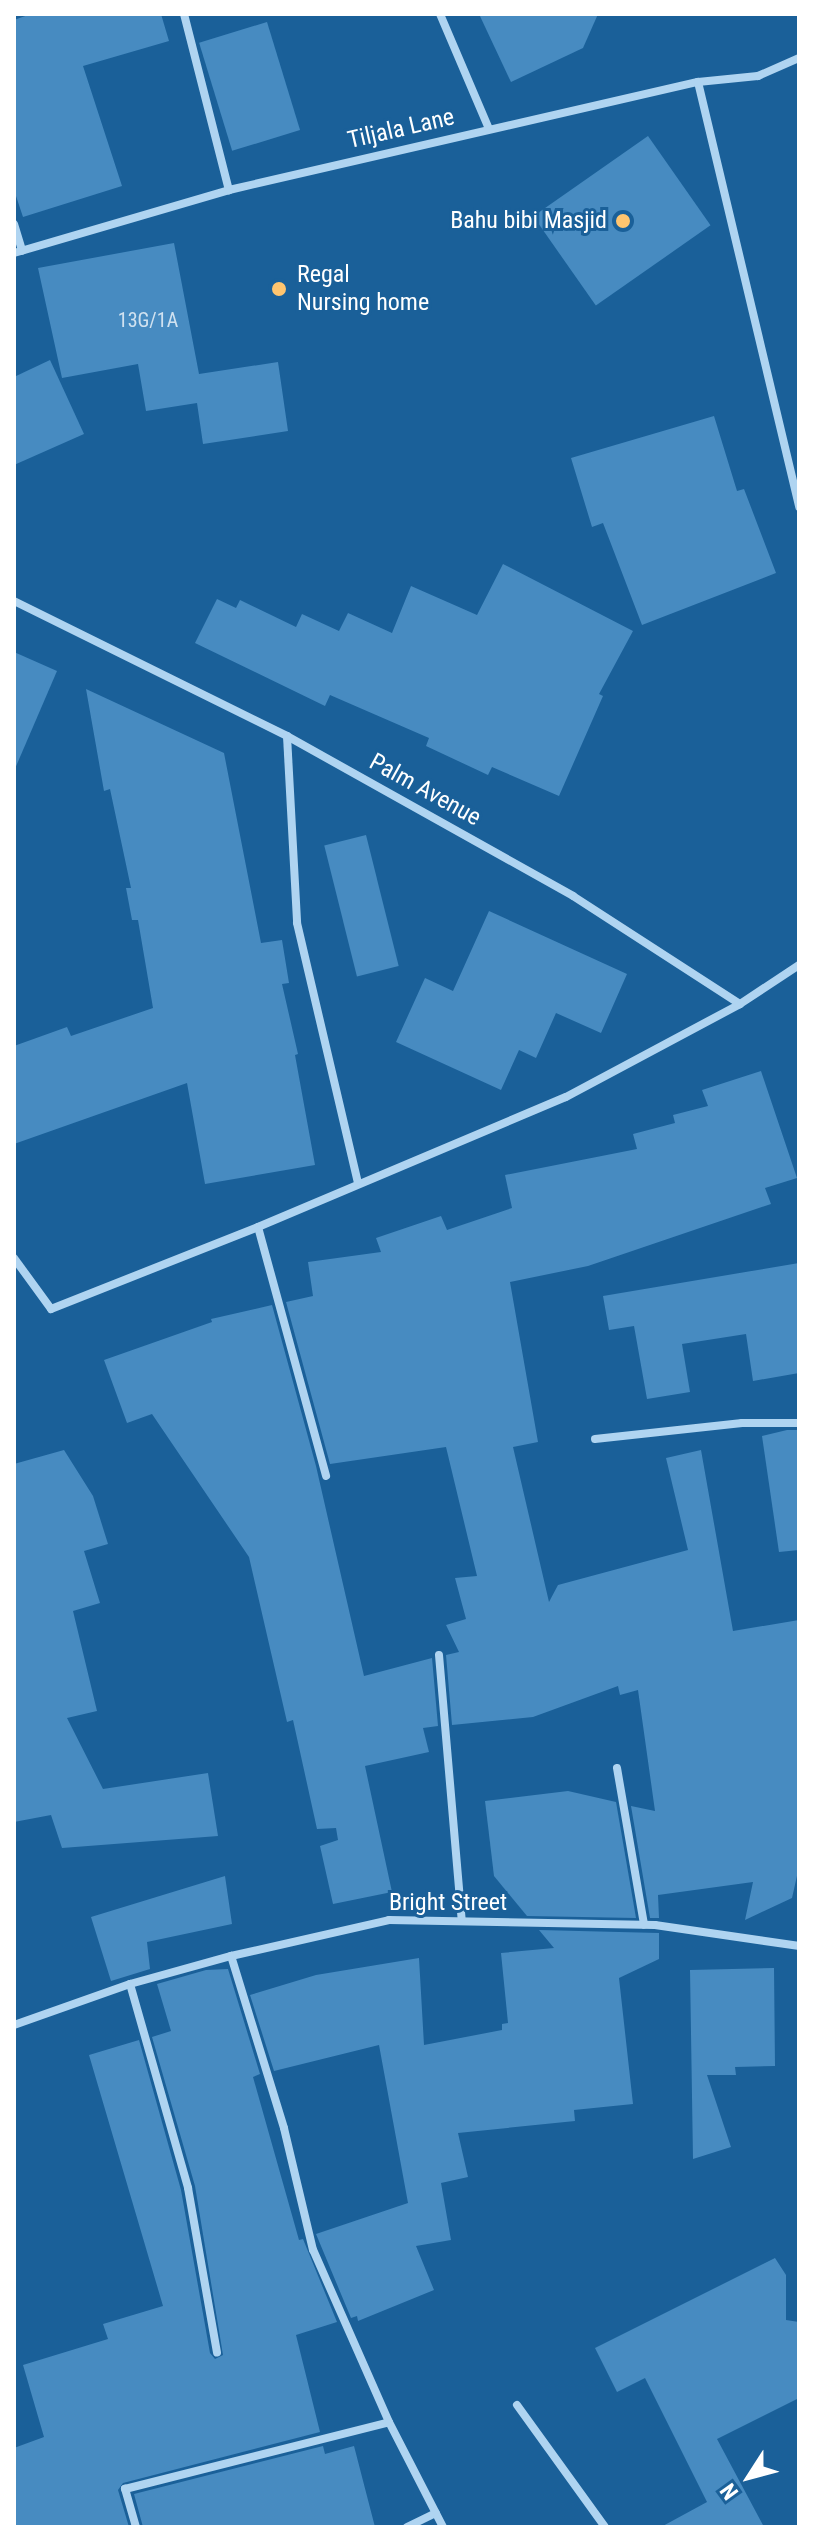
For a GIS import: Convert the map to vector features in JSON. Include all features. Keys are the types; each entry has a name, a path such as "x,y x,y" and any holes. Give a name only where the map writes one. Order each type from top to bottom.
{"street":[{"path":"184,14 229,190"},
{"path":"440,14 489,129"},
{"name":"Tiljala Lane","path":"18,252 229,190 698,82 758,76 799,58"},
{"path":"698,82 799,507"},
{"path":"14,224 18,252"},
{"name":"Palm Avenue","path":"14,601 287,736 573,896 740,1004"},
{"path":"287,736 297,923 358,1184"},
{"path":"14,1258 51,1309 258,1227 566,1097 740,1004 799,965"},
{"path":"258,1227 326,1476"},
{"path":"595,1439 742,1423 799,1423"},
{"path":"439,1655 462,1921"},
{"path":"617,1768 644,1925"},
{"name":"Bright Street","path":"14,2025 130,1984 231,1956 389,1920 644,1925 799,1946"},
{"path":"231,1956 284,2128 313,2250 389,2422 443,2527"},
{"path":"130,1984 188,2188 217,2352"},
{"path":"517,2405 605,2527"},
{"path":"136,2527 125,2489 389,2422"},
{"path":"407,2527 436,2513"}],"building":[{"path":"31,14 161,14 169,41 83,66 122,186 23,217 14,190 14,20"},
{"path":"479,14 598,14 583,48 511,82"},
{"path":"267,22 300,130 232,151 199,43"},
{"name":"Bahu bibi Masjid","path":"648,136 711,225 596,306 533,216"},
{"path":"174,243 199,374 278,362 288,431 203,444 197,403 146,411 138,364 62,378 38,268"},
{"path":"50,360 84,434 14,465 14,377"},
{"path":"714,416 737,491 744,489 776,573 642,625 603,523 592,527 571,458"},
{"path":"503,564 633,631 599,694 603,696 559,796 492,767 488,775 426,746 429,738 330,695 325,706 195,643 217,599 236,608 240,600 296,627 302,614 339,631 348,613 392,633 411,586 477,615"},
{"path":"14,652 57,671 14,771"},
{"path":"86,689 224,753 261,943 282,940 289,983 282,984 298,1054 295,1055 315,1165 205,1184 187,1083 14,1144 14,1046 67,1027 71,1036 153,1008 138,920 132,920 126,888 131,888 110,789 104,791"},
{"path":"366,835 399,966 357,976 324,845"},
{"path":"489,911 627,974 601,1033 556,1013 536,1058 519,1050 501,1090 396,1042 425,978 453,991"},
{"path":"761,1071 797,1178 765,1188 771,1204 588,1266 510,1282 538,1442 513,1447 549,1602 558,1585 688,1550 666,1458 701,1450 733,1631 799,1620 799,1867 792,1898 745,1920 753,1882 658,1895 659,1918 650,1918 631,1806 655,1811 638,1690 620,1695 618,1686 533,1717 452,1725 446,1655 459,1652 446,1625 466,1619 455,1578 477,1576 446,1447 330,1464 286,1302 313,1296 308,1262 381,1252 376,1238 441,1216 447,1230 512,1208 505,1175 637,1149 633,1134 675,1123 673,1115 708,1106 702,1090"},
{"path":"799,1263 799,1373 753,1381 746,1334 682,1344 690,1392 647,1399 634,1326 609,1330 603,1296"},
{"path":"272,1305 316,1466 364,1676 432,1658 438,1726 423,1728 429,1752 365,1766 392,1892 333,1904 320,1846 338,1840 336,1828 317,1829 293,1720 287,1722 249,1557 152,1414 127,1423 104,1360 212,1322 211,1319"},
{"path":"799,1430 799,1550 779,1552 762,1436"},
{"path":"64,1450 93,1496 108,1544 84,1551 100,1603 73,1611 97,1711 67,1718 103,1789 208,1773 218,1836 62,1848 51,1815 14,1822 14,1464"},
{"path":"568,1791 616,1802 636,1918 527,1916 494,1876 485,1801"},
{"path":"225,1876 232,1924 147,1942 150,1969 111,1981 91,1917"},
{"path":"539,1930 659,1933 659,1959 619,1978 633,2104 574,2110 575,2121 458,2133 468,2177 441,2183 451,2240 416,2246 434,2290 358,2321 357,2316 351,2318 316,2234 408,2203 379,2045 274,2071 250,1995 316,1975 419,1958 424,2045 502,2030 502,2024 508,2023 501,1953 554,1948"},
{"path":"774,1968 775,2066 735,2067 736,2075 707,2075 731,2147 693,2159 690,1970"},
{"path":"228,1969 260,2074 253,2077 299,2240 303,2239 337,2322 296,2335 320,2432 123,2483 118,2490 129,2527 14,2527 14,2448 44,2437 23,2365 108,2339 103,2324 163,2306 89,2055 139,2040 181,2190 210,2353 215,2359 223,2355 195,2186 152,2037 171,2031 157,1984 206,1970"},
{"path":"775,2258 786,2275 786,2320 799,2322 799,2398 717,2439 764,2527 661,2527 707,2502 645,2378 617,2392 595,2348"},
{"path":"323,2446 325,2454 354,2446 375,2527 143,2527 134,2494"}],"place":[{"name":"Bahu bibi Masjid","path":"623,221"},
{"name":"Regal Nursing home","path":"279,289"}]}
